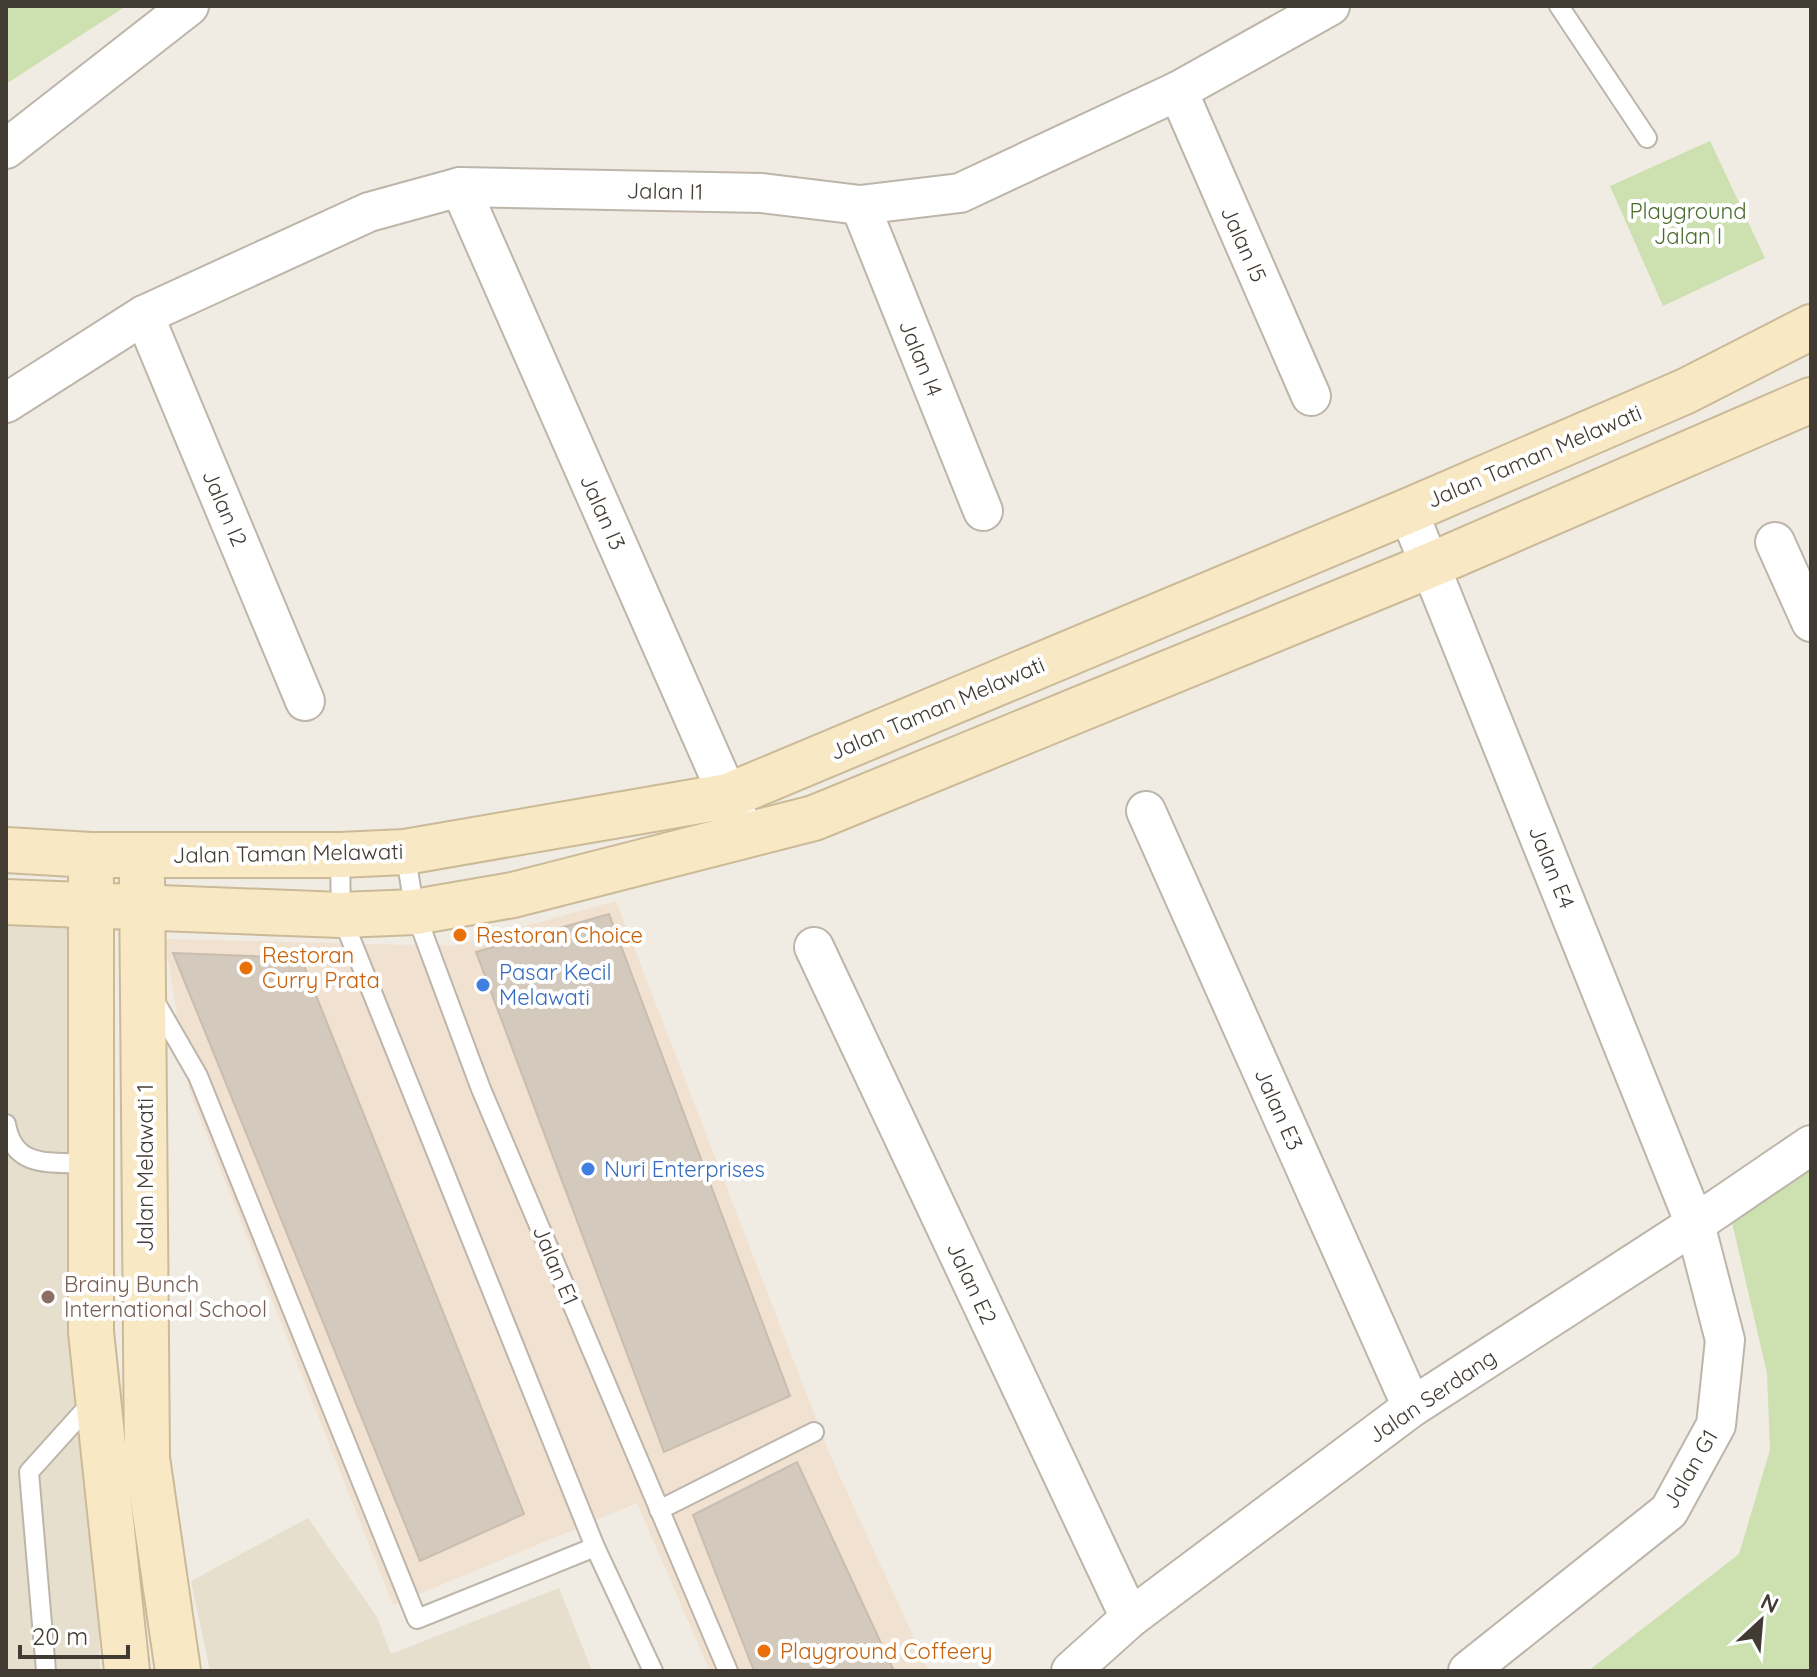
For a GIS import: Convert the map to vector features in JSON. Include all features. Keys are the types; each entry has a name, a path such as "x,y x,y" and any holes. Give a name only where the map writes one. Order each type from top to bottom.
{"main road":[{"name":"Jalan Taman Melawati","path":"6,850 91,855 405,852 728,796 1686,391 1811,327"},
{"path":"6,902 341,915 415,912 513,895 746,837 814,818 1431,565 1811,400"},
{"path":"91,855 91,1332 127,1671"},
{"name":"Jalan Melawati 1","path":"142,855 147,1458 178,1671"}],"street":[{"path":"6,149 189,6"},
{"name":"Jalan I1","path":"6,403 144,315 369,212 460,187 762,193 860,205 960,193 1178,91 1330,6"},
{"name":"Jalan I5","path":"1178,91 1311,396"},
{"name":"Jalan I3","path":"460,187 746,837"},
{"name":"Jalan I4","path":"860,205 983,511"},
{"name":"Jalan I2","path":"144,315 305,701"},
{"name":"Jalan E4","path":"1408,511 1695,1224"},
{"path":"1775,542 1811,622"},
{"name":"Jalan E3","path":"1146,811 1412,1407"},
{"name":"Jalan E2","path":"814,947 1130,1618"},
{"name":"Jalan Serdang","path":"1071,1671 1130,1618 1412,1407 1811,1145"},
{"name":"Jalan G1","path":"1468,1671 1669,1511 1716,1425 1725,1340 1695,1224"}],"lane":[{"path":"1559,6 1647,138"},
{"name":"Jalan E1","path":"405,852 415,912 481,1089 728,1671"},
{"path":"340,855 341,915 595,1547 653,1671"},
{"path":"143,982 198,1076 417,1619 595,1547"},
{"path":"6,1124 11,1147 27,1159 91,1164"},
{"path":"46,1671 29,1472 98,1396"},
{"path":"659,1510 814,1432"}],"shaded area":[{"path":"616,901 830,1455 929,1671 710,1671 637,1503 393,1605 189,1090 165,939 453,946"},
{"name":"Brainy Bunch International School","path":"6,922 79,924 100,1671 6,1671"},
{"path":"308,1518 377,1617 391,1654 559,1588 592,1671 210,1671 191,1581"}],"green space":[{"path":"6,6 126,6 6,84"},
{"name":"Playground Jalan I","path":"1710,141 1765,258 1663,306 1610,186"},
{"path":"1811,1154 1811,1671 1588,1671 1739,1554 1770,1450 1767,1373 1730,1214"}],"building":[{"path":"609,914 790,1396 664,1452 476,952"},
{"path":"173,953 301,958 524,1514 420,1561"},
{"path":"797,1462 894,1671 754,1671 693,1515"}],"place":[{"name":"Restoran Choice","path":"460,935"},
{"name":"Restoran Curry Prata","path":"246,968"},
{"name":"Pasar Kecil Melawati","path":"483,985"},
{"name":"Nuri Enterprises","path":"588,1169"},
{"name":"Brainy Bunch International School","path":"48,1297"},
{"name":"Playground Coffeery","path":"764,1651"}]}
